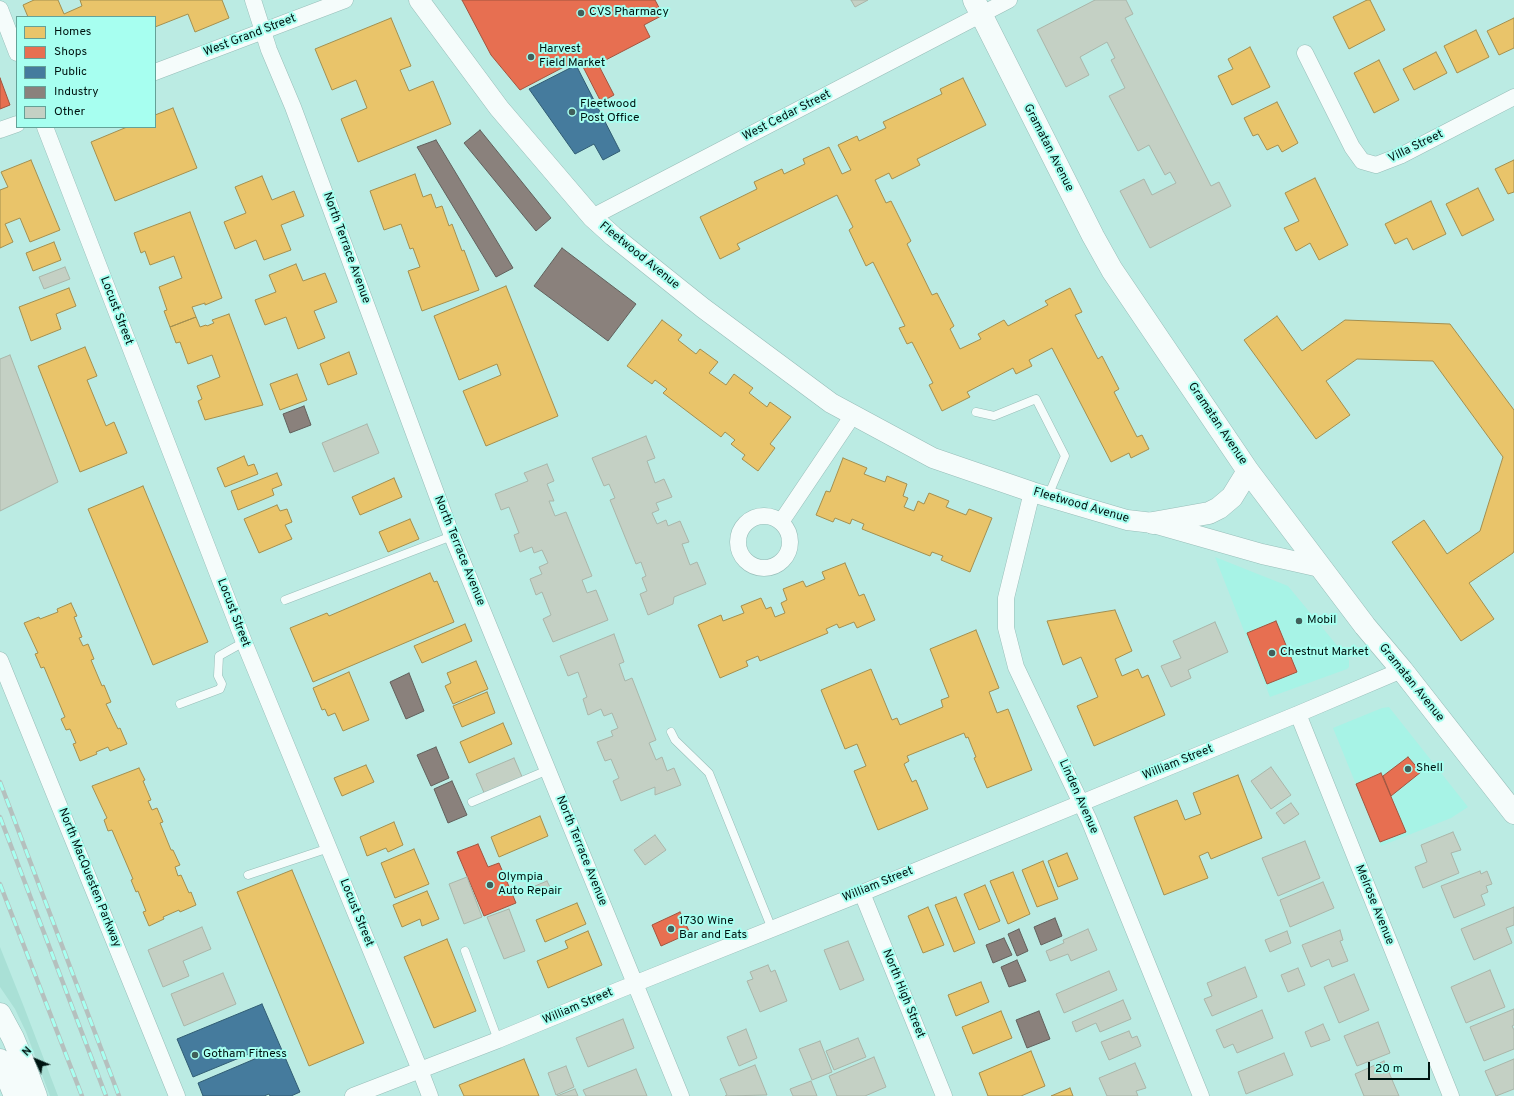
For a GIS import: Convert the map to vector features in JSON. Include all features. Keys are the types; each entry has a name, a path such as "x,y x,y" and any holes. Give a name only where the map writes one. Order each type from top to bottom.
{"main road":[{"name":"Gramatan Avenue","path":"978,7 1093,236 1112,270 1248,471 1365,626 1402,670 1514,813"},
{"path":"1153,523 1209,513 1219,508 1229,500 1248,471"},
{"path":"0,1014 13,1038 36,1096"},
{"path":"0,1060 15,1096"}],"street":[{"name":"North Terrace Avenue","path":"253,0 269,50 293,106 452,536 681,1096"},
{"name":"West Grand Street","path":"156,72 345,0"},
{"name":"Fleetwood Avenue","path":"419,0 499,108 592,217 613,236 704,308 831,403 933,458 1040,494 1127,520 1153,523 1262,554 1320,567"},
{"name":"West Cedar Street","path":"592,217 978,7 1009,0"},
{"path":"0,9 16,50"},
{"name":"Villa Street","path":"1305,53 1352,148 1362,161 1376,165 1402,155 1514,97"},
{"path":"0,130 16,124"},
{"name":"Locust Street","path":"45,128 244,642 330,848 430,1096"},
{"path":"781,522 852,415"},
{"name":"Linden Avenue","path":"1040,494 1006,598 1006,628 1016,667 1081,803 1201,1096"},
{"name":"North MacQuesten Parkway","path":"0,660 177,1096"},
{"name":"William Street","path":"353,1096 498,1040 862,893 1402,670"},
{"name":"Melrose Avenue","path":"1298,714 1451,1096"},
{"name":"North High Street","path":"862,893 944,1096"}],"lane":[{"path":"976,412 994,416 1036,399 1065,456 1040,494"},
{"path":"285,600 452,536"},
{"path":"180,704 220,689 222,684 218,676 219,656 244,642"},
{"path":"671,732 675,740 709,773 772,929"},
{"path":"472,802 548,770"},
{"path":"248,875 330,848"},
{"path":"465,951 498,1040"}],"shaded area":[{"path":"1215,557 1288,586 1349,660 1349,667 1270,697"},
{"path":"1389,707 1468,807 1451,818 1381,846 1333,728 1382,708"},
{"path":"0,947 58,1096 50,1096 26,1032 15,1009 0,987"}],"building: Homes":[{"path":"34,0 58,0 64,14 82,6 80,0 222,0 229,18 195,32 188,14 156,27 156,16 28,16 23,5"},
{"path":"1367,0 1370,0 1385,30 1349,49 1333,17"},
{"path":"391,18 411,66 400,70 409,91 433,81 451,124 358,162 341,119 367,108 356,80 332,90 315,49"},
{"path":"1514,18 1514,48 1499,55 1487,31"},
{"path":"1476,30 1489,57 1457,73 1444,46"},
{"path":"1250,47 1270,87 1232,105 1218,76 1233,69 1228,59"},
{"path":"1436,52 1447,73 1414,90 1403,69"},
{"path":"1379,60 1399,100 1374,113 1354,73"},
{"path":"963,78 986,125 917,159 920,165 892,179 889,173 875,180 886,203 891,201 911,241 907,244 932,295 937,293 954,326 950,329 960,349 981,339 978,334 1004,320 1008,326 1048,305 1045,301 1070,288 1082,312 1075,315 1098,359 1102,356 1119,389 1114,392 1137,437 1142,435 1149,449 1131,458 1129,453 1111,462 1052,348 1029,360 1032,366 1016,374 1013,368 967,392 970,397 942,411 929,385 933,383 912,342 907,344 899,328 905,326 873,262 866,266 849,230 853,227 837,195 737,244 740,249 720,259 700,217 757,189 754,182 782,169 784,174 805,164 803,159 829,147 842,174 851,170 838,145 857,136 859,141 886,128 883,122 942,94 940,89"},
{"path":"1277,102 1298,143 1282,152 1278,145 1267,150 1258,134 1253,136 1244,118"},
{"path":"173,108 197,168 115,201 91,142 125,128 156,128 156,115"},
{"path":"31,160 60,230 30,242 20,218 5,224 13,242 0,248 0,190 8,187 1,172"},
{"path":"1514,160 1514,192 1508,194 1495,169"},
{"path":"415,174 423,197 431,194 436,208 442,206 449,226 452,224 462,251 464,250 479,290 422,311 408,271 420,267 413,248 410,249 401,224 384,230 370,191"},
{"path":"262,176 272,200 294,191 304,216 281,225 291,250 264,260 256,240 235,249 224,222 246,213 235,187"},
{"path":"1315,178 1348,245 1319,260 1310,243 1296,251 1284,228 1299,221 1285,193"},
{"path":"1478,188 1494,220 1462,236 1446,204"},
{"path":"1431,201 1446,234 1413,250 1407,238 1395,244 1385,224"},
{"path":"190,212 222,298 205,305 205,303 192,307 196,317 170,327 164,311 167,310 159,287 182,278 174,256 150,265 145,251 141,253 134,233"},
{"path":"54,242 61,260 33,271 26,253"},
{"path":"296,264 303,281 325,273 337,302 314,311 325,338 298,349 286,317 265,325 255,300 276,292 269,275"},
{"path":"506,286 558,416 486,446 463,391 501,375 497,364 459,380 434,316"},
{"path":"69,288 76,306 56,314 61,329 31,341 19,307"},
{"path":"229,314 263,405 205,420 198,401 202,399 197,386 220,377 212,355 188,364 180,342 176,343 170,327 196,317 200,327 207,326 214,323 212,320"},
{"path":"1277,316 1302,351 1345,320 1450,324 1514,410 1514,551 1469,583 1494,619 1461,641 1392,542 1424,520 1447,554 1480,531 1503,457 1433,361 1357,359 1326,381 1350,415 1316,439 1244,340"},
{"path":"662,320 682,335 678,340 696,354 700,349 718,362 709,373 726,385 734,374 753,388 749,393 767,407 770,402 791,417 770,444 775,448 758,471 742,459 745,455 731,444 735,440 725,432 721,437 663,393 667,389 655,380 652,384 627,366"},
{"path":"85,347 97,376 87,380 106,426 114,422 127,453 80,472 38,366"},
{"path":"349,352 357,374 328,385 320,364"},
{"path":"297,374 307,400 280,410 270,384"},
{"path":"244,456 248,466 254,464 258,474 225,487 217,468"},
{"path":"843,458 867,468 864,474 885,482 887,476 907,484 903,496 908,498 904,507 914,511 918,501 924,504 929,493 949,501 946,507 966,515 969,509 992,518 970,572 941,560 943,556 932,552 930,556 862,529 864,524 852,519 850,524 835,518 833,522 816,515 826,491 830,492"},
{"path":"277,473 282,485 272,489 274,495 238,510 231,491"},
{"path":"394,478 402,497 360,515 352,497"},
{"path":"143,486 208,642 153,665 88,509"},
{"path":"277,505 280,511 287,509 292,522 285,525 292,539 259,553 244,519"},
{"path":"410,519 419,539 388,552 379,532"},
{"path":"845,563 859,596 864,594 875,620 857,628 854,622 839,628 837,624 826,629 828,633 760,661 758,656 746,661 748,666 720,678 698,625 721,615 723,621 744,613 741,606 761,598 766,609 771,607 775,617 785,613 781,603 787,600 783,589 803,581 806,587 825,579 822,572"},
{"path":"430,573 434,582 437,581 454,622 313,682 290,628 327,613 329,616"},
{"path":"71,603 77,616 74,617 82,637 79,638 83,646 88,644 94,659 91,660 102,686 104,685 111,702 106,704 118,729 120,728 127,744 110,751 108,747 96,752 97,754 80,761 73,744 76,743 70,729 66,730 61,719 65,717 44,667 41,668 35,654 38,653 24,623 58,612 57,609"},
{"path":"1115,610 1132,651 1115,659 1122,676 1138,669 1142,678 1148,675 1165,715 1094,746 1077,706 1098,697 1081,657 1063,665 1047,621"},
{"path":"465,624 472,641 422,663 414,646"},
{"path":"976,630 999,688 989,692 997,713 1008,709 1032,770 987,788 974,758 976,757 968,737 966,738 964,733 907,756 909,761 904,764 912,782 916,780 928,809 878,830 854,771 866,766 857,744 845,749 821,690 871,669 892,720 897,718 900,725 943,707 941,700 949,697 930,649"},
{"path":"476,661 488,689 453,704 445,686 451,683 447,673"},
{"path":"349,672 369,720 343,731 335,713 328,716 325,709 322,710 313,688"},
{"path":"487,692 495,713 462,727 453,706"},
{"path":"503,723 512,744 469,763 460,742"},
{"path":"366,765 374,782 342,796 334,778"},
{"path":"139,768 145,780 143,781 151,800 148,801 152,810 157,808 163,822 160,823 171,850 173,850 180,865 175,867 178,876 181,875 189,893 191,892 196,905 163,917 164,919 149,926 143,912 146,911 138,891 136,892 131,880 133,879 112,830 108,831 104,820 107,818 92,786"},
{"path":"1238,775 1262,838 1211,859 1208,852 1199,856 1208,878 1164,895 1134,817 1177,800 1185,820 1201,814 1193,793"},
{"path":"540,816 548,836 499,857 491,837"},
{"path":"394,822 403,845 388,852 386,848 367,856 360,837"},
{"path":"414,849 429,884 395,898 381,863"},
{"path":"1067,853 1078,879 1058,887 1048,861"},
{"path":"1043,861 1058,899 1037,907 1022,870"},
{"path":"292,870 364,1043 309,1066 237,892"},
{"path":"1013,872 1030,914 1008,924 990,881"},
{"path":"985,885 1000,921 979,930 964,894"},
{"path":"427,891 439,919 422,926 420,919 402,927 393,905"},
{"path":"956,897 975,943 954,952 935,905"},
{"path":"577,903 586,924 545,942 536,920"},
{"path":"928,907 944,945 923,953 908,916"},
{"path":"588,931 602,965 548,988 537,961 568,948 565,941"},
{"path":"447,939 476,1011 434,1028 404,957"},
{"path":"981,982 989,1002 956,1016 948,995"},
{"path":"1001,1011 1012,1038 973,1054 962,1027"},
{"path":"1031,1051 1045,1086 1021,1096 988,1096 979,1073"},
{"path":"524,1059 539,1096 464,1096 459,1085"},
{"path":"1070,1088 1073,1096 1051,1096"}],"building: Shops":[{"path":"462,0 655,0 663,15 644,25 650,37 598,64 614,95 601,102 579,59 520,90 491,55"},
{"path":"0,78 10,105 0,109"},
{"name":"Chestnut Market","path":"1276,621 1297,672 1267,684 1247,633"},
{"path":"1408,757 1421,772 1391,796 1383,776"},
{"path":"1381,773 1406,832 1380,842 1356,784"},
{"name":"Olympia Auto Repair","path":"478,844 488,867 499,863 516,903 484,916 457,852"},
{"name":"1730 Wine Bar and Eats","path":"680,912 690,933 661,946 652,925"}],"building: Public":[{"name":"Fleetwood Post Office","path":"576,65 620,151 603,160 594,144 575,154 529,89"},
{"path":"262,1004 300,1092 291,1096 270,1096 269,1094 264,1096 203,1096 198,1083 264,1055 261,1049 193,1077 177,1039"}],"building: Industry":[{"path":"480,130 551,218 536,231 464,143"},
{"path":"436,140 513,268 496,277 417,147"},
{"path":"562,248 636,304 608,341 534,286"},
{"path":"304,406 311,425 290,433 283,414"},
{"path":"409,673 424,711 406,719 390,682"},
{"path":"436,747 449,778 431,786 417,755"},
{"path":"452,781 467,815 448,823 434,789"},
{"path":"1055,918 1062,936 1041,945 1034,927"},
{"path":"1019,929 1028,951 1017,956 1008,934"},
{"path":"1004,938 1012,955 993,963 986,945"},
{"path":"1017,960 1026,981 1009,987 1001,967"},
{"path":"1039,1011 1050,1039 1027,1048 1016,1020"}],"building: Other":[{"path":"851,0 868,0 855,7"},
{"path":"1095,0 1126,0 1133,14 1125,18 1211,186 1219,182 1231,206 1150,248 1120,191 1144,179 1152,195 1176,183 1170,172 1165,175 1149,145 1138,151 1109,96 1125,88 1111,60 1115,58 1107,42 1080,57 1089,75 1066,87 1037,30"},
{"path":"65,267 70,279 44,289 39,277"},
{"path":"10,355 58,482 0,511 0,359"},
{"path":"367,424 379,453 334,472 322,443"},
{"path":"646,436 655,458 647,461 655,483 664,479 672,497 656,503 659,510 652,513 657,524 666,520 668,526 680,521 689,542 682,544 690,565 697,562 706,584 674,597 673,604 648,615 640,594 647,591 642,578 646,576 641,562 636,564 610,500 615,498 609,484 604,486 592,458"},
{"path":"547,464 554,481 547,484 554,501 549,501 555,516 566,512 592,576 582,580 587,593 596,590 608,620 553,642 543,619 551,615 542,592 536,595 530,579 542,574 539,567 548,563 542,550 534,553 532,547 520,552 514,535 519,533 509,507 501,510 495,494 528,481 524,473"},
{"path":"1215,622 1228,652 1188,670 1191,678 1171,687 1161,666 1181,658 1173,641"},
{"path":"614,634 624,662 619,664 625,681 632,678 656,740 649,743 656,760 662,757 667,771 674,768 681,785 655,795 655,787 621,801 613,781 619,778 611,759 605,761 597,742 613,736 611,731 618,728 612,713 604,716 601,709 588,715 583,699 587,697 578,672 568,676 560,656"},
{"path":"514,758 523,779 485,795 476,774"},
{"path":"1271,767 1291,795 1271,809 1251,781"},
{"path":"1291,803 1299,814 1284,824 1276,813"},
{"path":"1453,832 1461,850 1451,853 1459,873 1423,888 1415,867 1427,862 1421,845"},
{"path":"655,835 666,850 645,865 634,850"},
{"path":"1305,841 1320,878 1278,896 1262,858"},
{"path":"1480,871 1481,874 1487,871 1492,884 1486,886 1488,892 1481,895 1485,905 1454,918 1441,886"},
{"path":"467,877 482,917 464,924 449,884"},
{"path":"547,881 552,891 539,896 535,886"},
{"path":"1323,882 1334,908 1290,927 1280,900"},
{"path":"1514,907 1514,925 1506,928 1512,943 1474,960 1461,929"},
{"path":"509,909 525,951 504,959 487,917"},
{"path":"202,927 211,949 183,961 189,976 163,987 148,950"},
{"path":"1088,929 1097,950 1071,961 1068,954 1050,961 1046,951 1064,943 1063,940"},
{"path":"1340,930 1343,940 1340,941 1348,961 1332,967 1329,959 1311,967 1302,945"},
{"path":"1287,931 1291,943 1270,952 1265,940"},
{"path":"848,941 864,980 840,990 824,950"},
{"path":"768,965 771,972 775,970 787,1001 760,1012 747,981 753,979 750,972"},
{"path":"1245,967 1257,997 1212,1016 1204,999 1212,996 1207,983"},
{"path":"1298,968 1305,985 1288,992 1281,975"},
{"path":"1490,970 1505,1007 1466,1023 1451,987"},
{"path":"1109,971 1117,990 1064,1013 1056,994"},
{"path":"223,973 236,1004 184,1026 171,994"},
{"path":"1354,974 1369,1010 1339,1023 1324,987"},
{"path":"1123,1000 1131,1019 1100,1032 1096,1023 1076,1032 1072,1022"},
{"path":"1514,1009 1514,1025 1512,1026 1514,1030 1514,1049 1484,1061 1470,1027"},
{"path":"1262,1010 1273,1038 1237,1053 1233,1044 1224,1048 1216,1030"},
{"path":"623,1019 634,1048 588,1067 576,1038"},
{"path":"1378,1022 1390,1053 1357,1066 1344,1036"},
{"path":"1323,1024 1330,1040 1311,1047 1305,1032"},
{"path":"746,1029 757,1058 739,1066 727,1037"},
{"path":"1129,1031 1132,1038 1137,1036 1141,1046 1109,1060 1101,1042"},
{"path":"858,1038 866,1057 834,1070 826,1051"},
{"path":"820,1041 832,1072 812,1080 799,1049"},
{"path":"1284,1053 1293,1075 1246,1094 1238,1072"},
{"path":"874,1057 886,1087 865,1096 837,1096 829,1076"},
{"path":"1514,1059 1514,1089 1496,1096 1485,1071"},
{"path":"1384,1061 1399,1096 1364,1096 1355,1074"},
{"path":"1135,1063 1146,1088 1136,1091 1138,1096 1107,1096 1099,1078"},
{"path":"755,1065 767,1095 725,1096 727,1095 720,1079"},
{"path":"566,1066 574,1087 556,1095 548,1073"},
{"path":"636,1069 647,1096 586,1096 583,1090"},
{"path":"811,1081 817,1096 793,1096 790,1089"},
{"path":"575,1089 578,1096 557,1096"}],"railway":[{"path":"0,782 119,1096"},
{"path":"0,817 106,1096"},
{"path":"0,884 82,1096"}],"place":[{"name":"CVS Pharmacy","path":"581,13"},
{"name":"Harvest Field Market","path":"531,57"},
{"name":"Fleetwood Post Office","path":"572,112"},
{"name":"Mobil","path":"1299,621"},
{"name":"Chestnut Market","path":"1272,653"},
{"name":"Shell","path":"1408,769"},
{"name":"Olympia Auto Repair","path":"490,885"},
{"name":"1730 Wine Bar and Eats","path":"671,929"},
{"name":"Gotham Fitness","path":"195,1055"}]}
